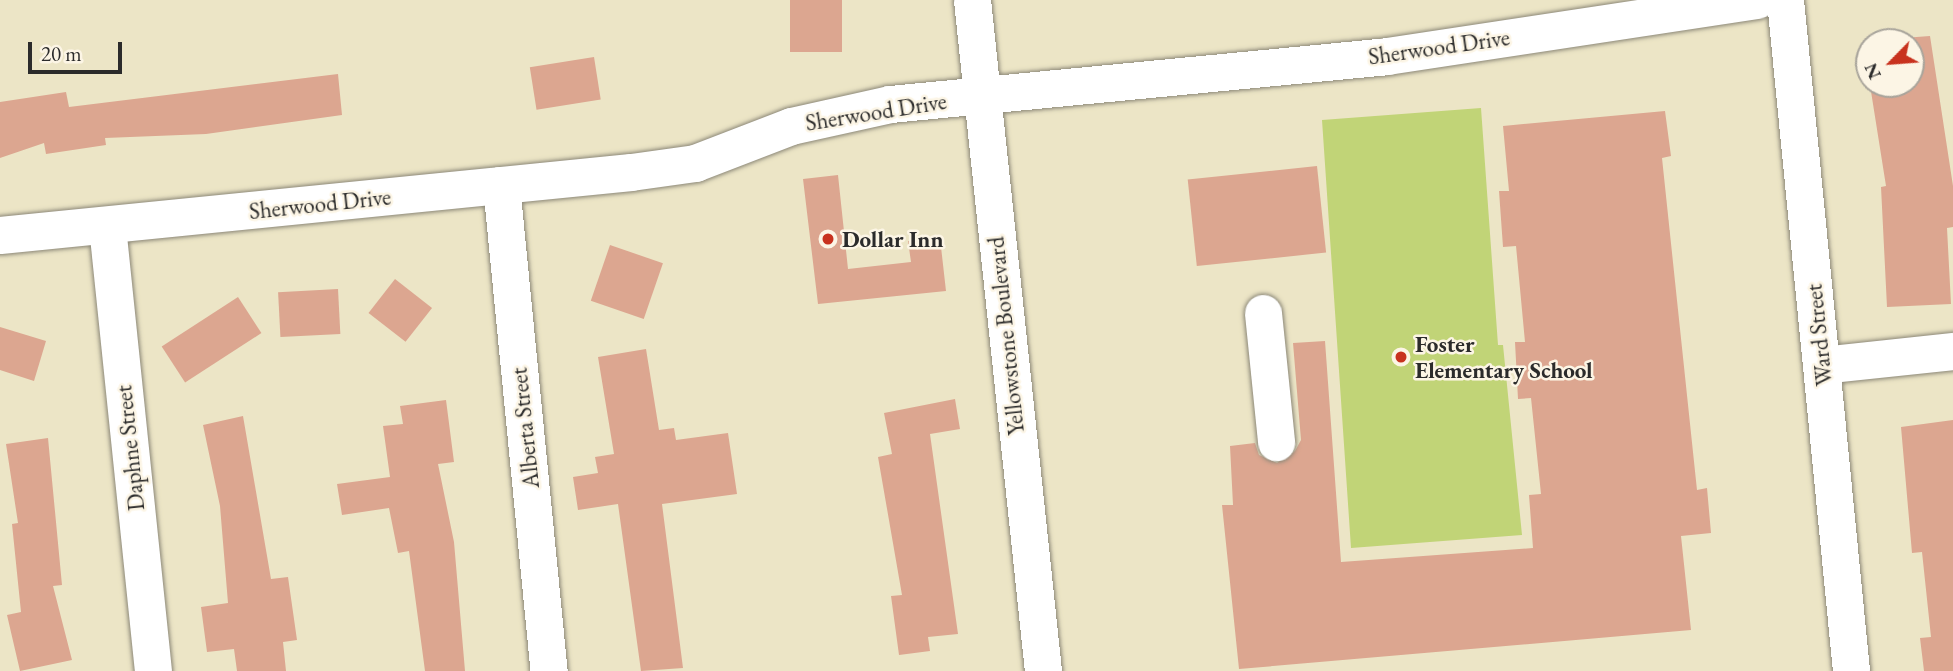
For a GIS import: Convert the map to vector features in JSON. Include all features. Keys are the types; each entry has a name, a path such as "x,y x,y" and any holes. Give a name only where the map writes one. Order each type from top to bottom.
{"street":[{"name":"Yellowstone Boulevard","path":"972,0 1043,671"},
{"name":"Sherwood Drive","path":"0,235 695,163 836,114 981,96 1387,55 1757,0"},
{"name":"Ward Street","path":"1785,0 1851,671"},
{"name":"Alberta Street","path":"500,185 549,671"},
{"name":"Daphne Street","path":"107,226 153,671"},
{"path":"1263,313 1276,442"},
{"path":"1822,365 1953,351"}],"green space":[{"path":"1481,108 1498,345 1503,345 1522,535 1351,548 1322,120"}],"building":[{"path":"790,0 842,0 842,52 790,52"},
{"path":"1925,36 1930,36 1953,186 1953,227 1947,228 1951,304 1887,307 1881,187 1886,186 1872,98 1925,98"},
{"path":"594,57 601,99 537,110 530,67"},
{"path":"338,74 342,115 206,134 105,138 106,145 46,154 44,143 0,158 0,102 66,92 69,107"},
{"path":"1665,111 1671,156 1662,158 1697,490 1707,488 1711,533 1681,536 1691,630 1239,669 1222,505 1233,505 1230,446 1255,443 1259,455 1277,463 1295,451 1301,440 1293,343 1325,341 1341,562 1533,548 1529,495 1541,494 1531,398 1518,399 1515,342 1525,342 1516,246 1503,247 1499,191 1509,191 1503,126"},
{"path":"1317,166 1326,253 1197,266 1188,180"},
{"name":"Dollar Inn","path":"838,175 848,269 911,262 908,241 940,238 946,291 818,304 803,179"},
{"path":"610,245 663,263 644,319 591,301"},
{"path":"395,279 432,308 406,342 369,313"},
{"path":"338,289 340,334 280,337 278,292"},
{"path":"238,297 261,333 185,383 162,347"},
{"path":"0,327 46,341 34,381 0,370"},
{"path":"646,349 659,430 674,428 676,440 728,433 737,494 662,504 683,668 641,671 618,504 578,510 573,477 598,473 595,457 614,454 598,357"},
{"path":"955,399 960,429 930,434 958,634 928,637 930,651 899,655 891,596 902,595 878,457 892,454 884,413"},
{"path":"446,400 454,462 438,464 454,542 465,671 425,671 409,551 398,553 389,508 342,515 337,484 390,477 383,426 403,424 400,406"},
{"path":"243,416 271,579 288,577 297,640 283,642 286,671 237,671 234,649 207,652 201,607 228,603 220,506 203,425"},
{"path":"1953,420 1953,671 1924,671 1920,638 1931,637 1922,552 1912,553 1901,427"},
{"path":"48,438 62,585 53,586 72,660 20,671 7,615 21,612 12,524 18,523 6,444"}],"place":[{"name":"Dollar Inn","path":"828,239"},
{"name":"Foster Elementary School","path":"1401,357"}]}
